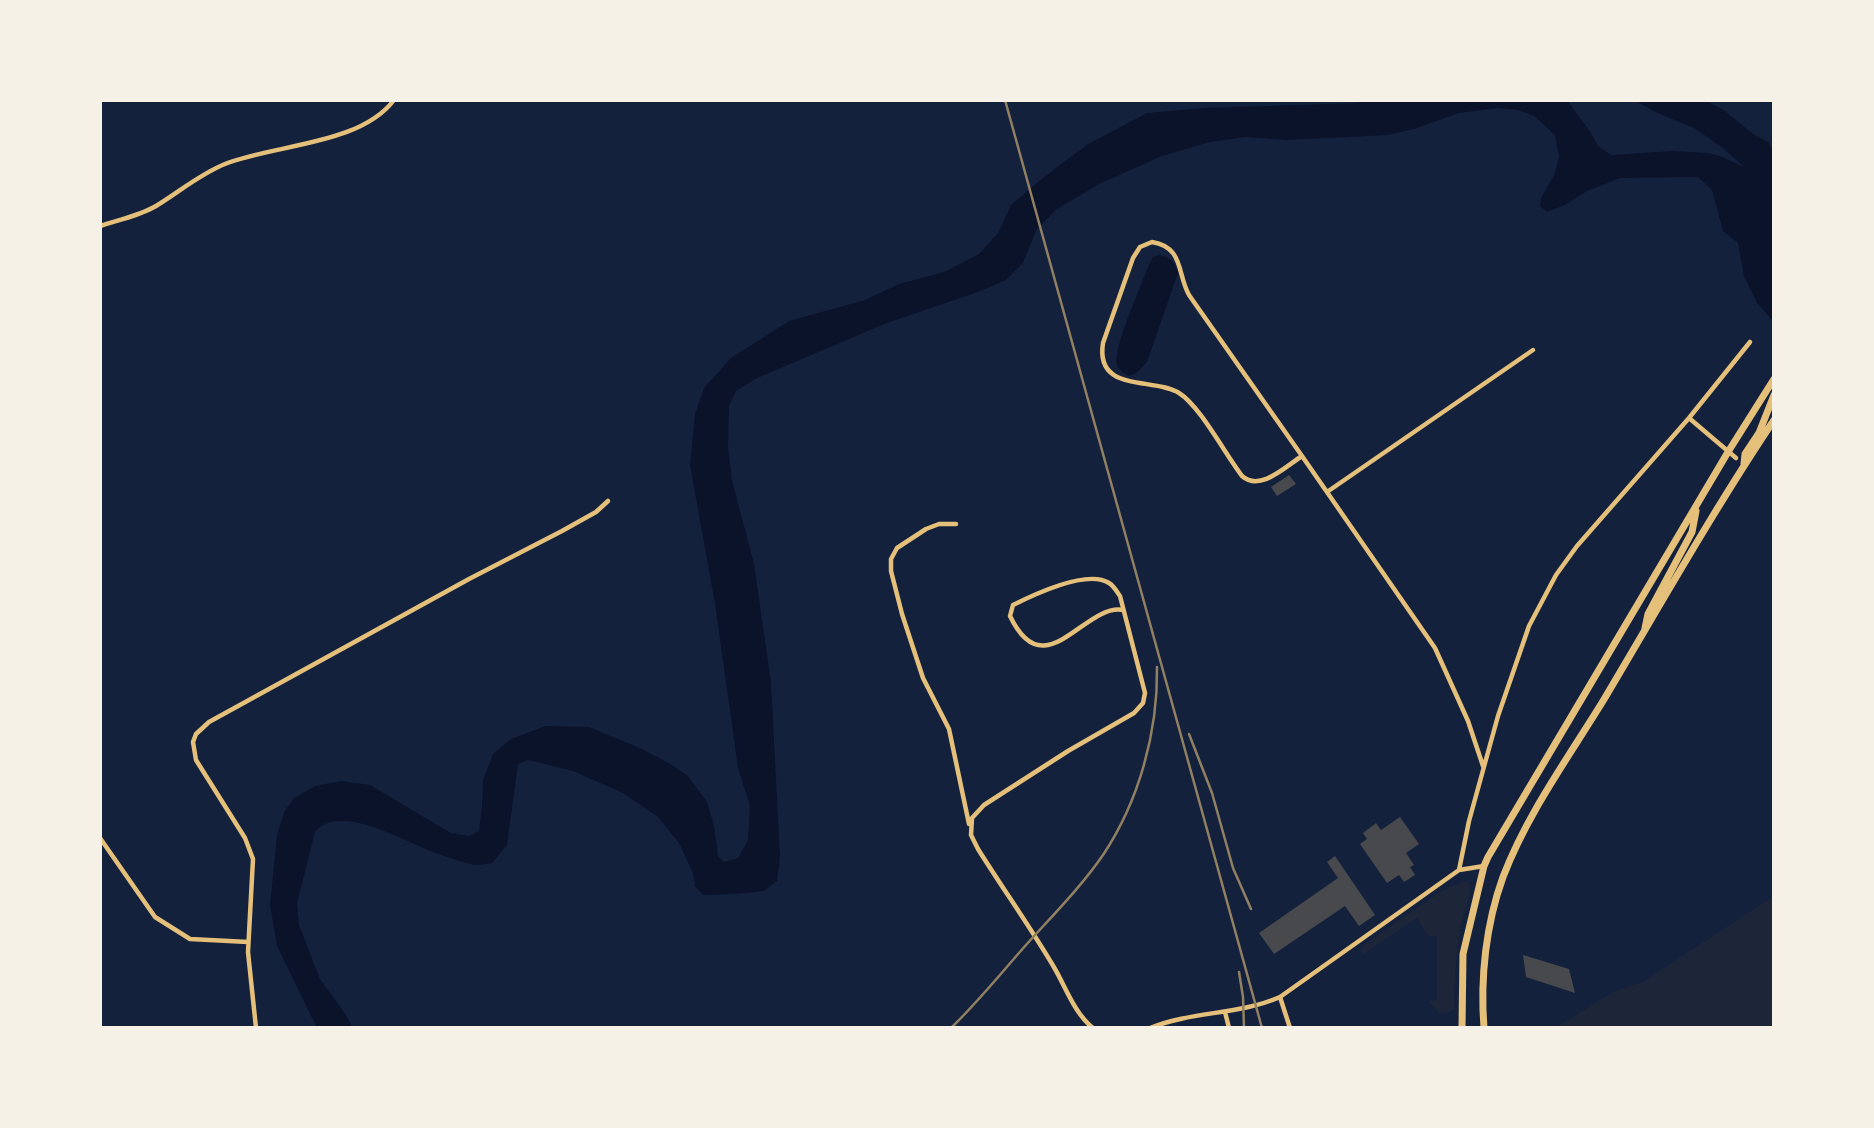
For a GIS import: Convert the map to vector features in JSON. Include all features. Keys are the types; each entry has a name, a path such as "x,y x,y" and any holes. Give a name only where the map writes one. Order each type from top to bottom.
{"highway":[{"path":"1462,1028 1464,954 1484,866 1499,835 1774,379"},
{"path":"1744,465 1745,454 1759,433 1774,395"},
{"path":"1484,1028 1483,990 1492,919 1504,876 1521,838 1538,805 1774,420"},
{"path":"1643,635 1648,614 1692,532 1697,505"}],"street":[{"path":"100,226 154,207 204,174 225,164 256,154 322,140 372,121 394,100"},
{"path":"1302,456 1260,481 1249,481 1241,476 1184,397 1166,388 1125,381 1110,372 1103,357 1103,343 1133,258 1140,247 1148,243 1158,243 1176,257 1189,295 1302,456 1435,648 1468,721 1483,763 1482,777"},
{"path":"1459,870 1469,821 1498,716 1529,625 1556,575 1577,546 1689,418 1750,342"},
{"path":"1327,492 1533,350"},
{"path":"1689,418 1736,458"},
{"path":"256,1028 248,942 253,859 245,838 196,760 193,742 196,734 202,727 596,512 608,501"},
{"path":"956,524 939,524 910,538 897,548 891,559 891,571 902,614 923,678 949,729 971,835 1078,1011 1093,1028"},
{"path":"971,835 972,818 984,805 1068,751 1134,713 1143,703 1145,693 1124,610 1120,596 1111,584 1096,578 1080,579 1013,605 1010,616 1015,628 1026,640 1039,645 1052,645 1070,636 1106,611 1124,610"},
{"path":"100,838 155,917 190,939 248,942"},
{"path":"1150,1028 1186,1017 1225,1012 1280,997 1459,870 1484,866"},
{"path":"1280,997 1290,1028"},
{"path":"1225,1012 1229,1028"}],"shaded area":[{"path":"1368,100 1567,100 1598,146 1611,155 1673,151 1708,153 1744,167 1694,128 1634,100 1705,100 1768,142 1774,153 1774,322 1757,303 1744,276 1738,243 1723,231 1712,190 1698,177 1620,178 1587,191 1565,205 1547,212 1540,206 1559,157 1555,135 1534,116 1518,110 1497,108 1459,113 1388,135 1287,140 1245,137 1210,142 1162,156 1099,184 1057,209 1037,229 1023,263 1006,280 887,323 757,378 736,391 729,406 728,447 732,480 754,564 771,682 780,857 777,881 764,891 703,895 695,886 693,873 679,843 658,817 623,793 573,771 528,760 518,764 507,845 492,863 475,865 461,861 390,833 356,823 340,821 326,824 315,832 297,903 299,925 320,979 353,1028 317,1028 277,946 270,905 277,835 284,812 294,798 315,786 341,781 370,785 451,833 469,836 479,831 483,780 493,754 511,739 546,726 589,727 640,748 688,776 707,802 714,825 718,856 724,862 738,858 748,840 750,806 738,768 715,604 690,465 695,414 704,388 731,358 789,321 865,300 899,284 944,272 979,254 998,233 1011,205 1044,177 1088,144 1147,113 1205,108 1357,103"},
{"path":"1159,255 1171,261 1178,273 1147,362 1137,373 1129,376 1117,365 1119,345 1148,267 1153,257"},
{"path":"1465,881 1469,882 1470,892 1458,946 1454,1009 1439,1013 1428,1001 1437,1000 1437,936 1428,936 1417,918 1362,955 1361,947 1443,890"},
{"path":"1774,896 1774,1028 1555,1028 1615,991 1643,982"}],"building":[{"path":"1289,475 1296,484 1277,496 1271,487"},
{"path":"1400,817 1419,844 1406,853 1414,865 1410,867 1415,875 1404,882 1399,875 1387,883 1360,844 1367,839 1363,833 1376,823 1381,830"},
{"path":"1335,856 1375,915 1359,926 1345,906 1274,954 1259,933 1338,878 1327,862"},
{"path":"1523,955 1569,969 1575,993 1526,977"}],"railway":[{"path":"1005,100 1262,1028"},
{"path":"951,1028 1076,890 1116,834 1136,789 1150,741 1157,667"},
{"path":"1189,734 1212,793 1233,868 1251,909"},
{"path":"1239,972 1244,1028"}]}
